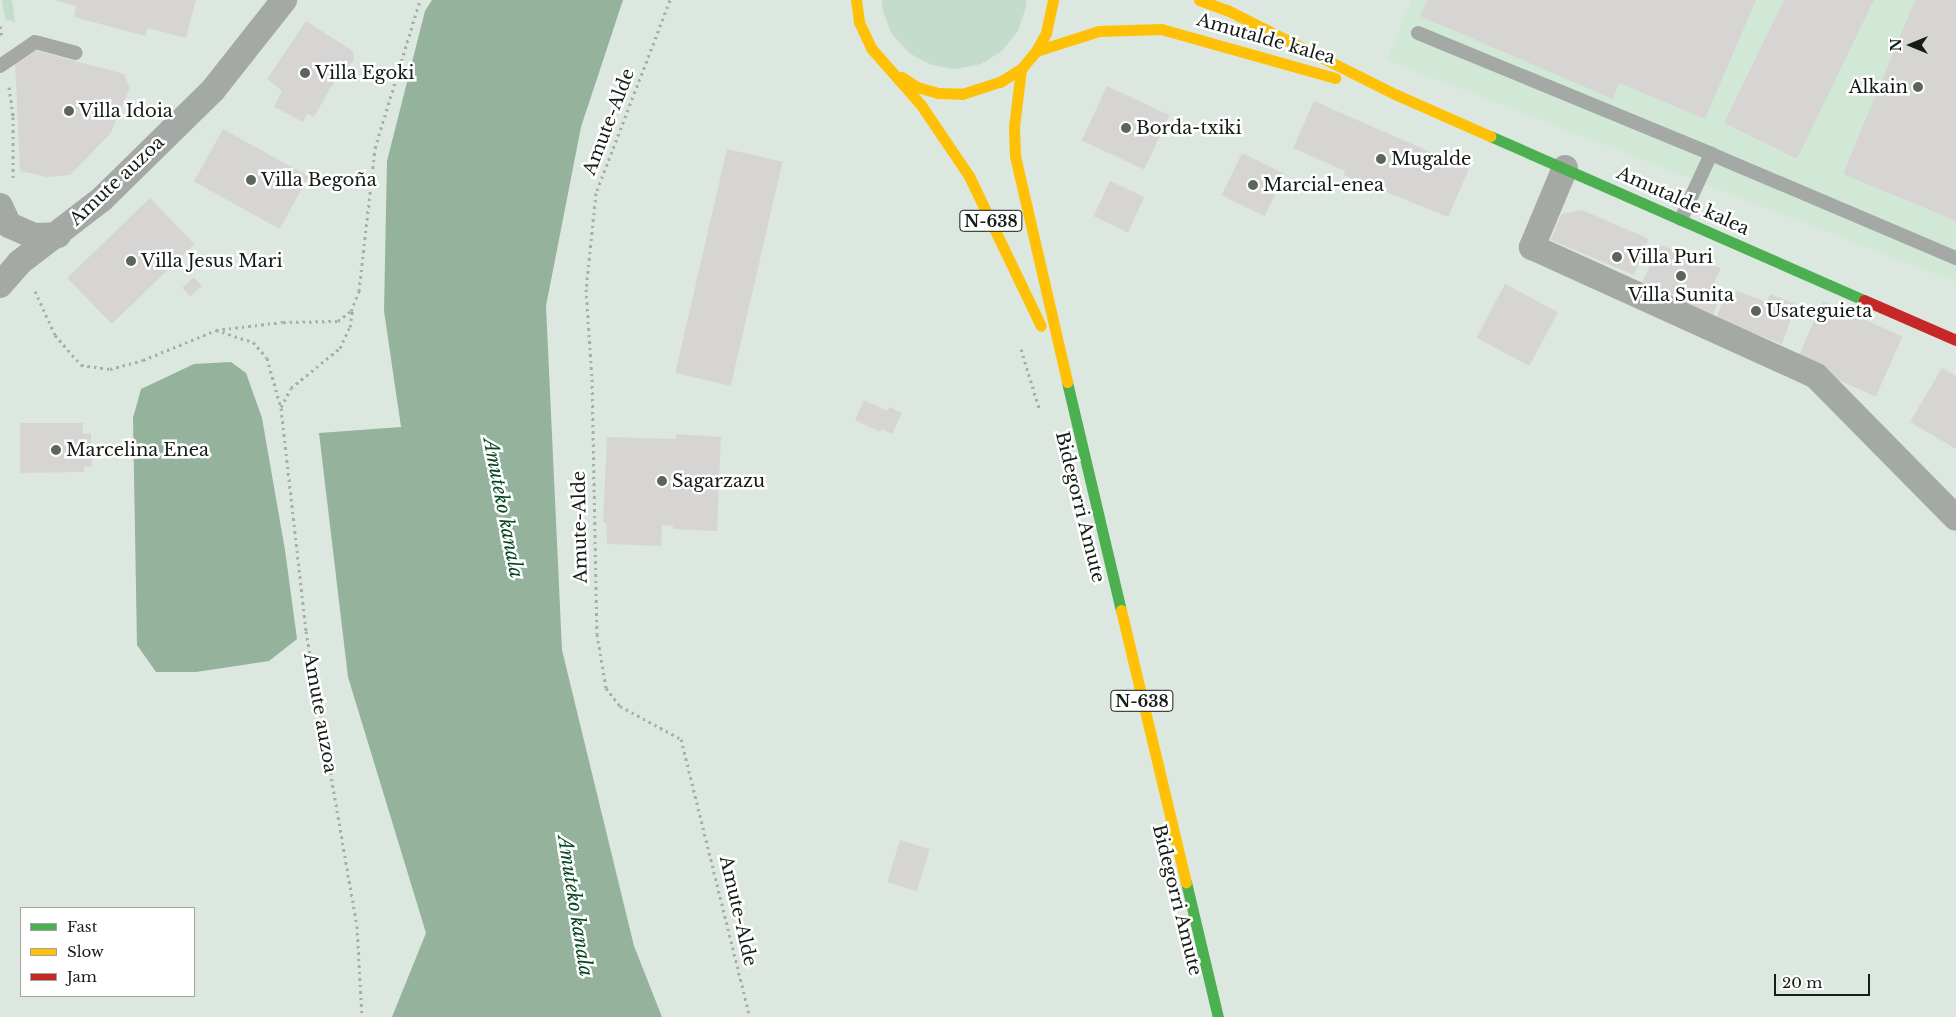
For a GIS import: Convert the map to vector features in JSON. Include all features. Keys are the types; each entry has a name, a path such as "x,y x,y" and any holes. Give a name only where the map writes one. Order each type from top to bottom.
{"main road":[{"name":"N-638","path":"856,0 859,22 871,48 892,71 947,140 969,176 1067,385"},
{"name":"N-638","path":"892,71 917,87 938,93 962,94 1000,82 1020,69 1036,51 1046,33 1053,0"},
{"name":"Amutalde kalea","path":"1199,0 1227,10 1397,95 1956,340"},
{"name":"Amutalde kalea","path":"1036,51 1099,31 1161,29 1397,95"},
{"name":"N-638","path":"1020,69 1015,104 1015,156 1067,385 1218,1017"}],"street":[{"name":"Amute auzoa","path":"0,285 20,262 58,235 102,199 212,90 284,0"},
{"path":"1565,168 1532,247 1816,376 1956,518"},
{"path":"7,198 9,225 34,236 58,235"}],"lane":[{"path":"1418,33 1956,258"},
{"path":"3,64 35,42 76,53"},
{"path":"1681,219 1711,154"}],"path":[{"path":"281,408 291,388 340,348 350,327 359,291 375,148 414,12 420,0"},
{"name":"Amute-Alde","path":"670,0 596,193 586,290 592,379 597,634 606,688 620,706 682,739 750,1017"},
{"path":"0,26 3,64 13,117 7,198"},
{"path":"32,285 55,335 81,365 110,369 143,360 216,330 283,322 338,321 354,306"},
{"name":"Amute auzoa","path":"216,330 253,342 267,358 281,408 306,631 357,926 362,1017"},
{"name":"Bidegorri Amute","path":"1018,338 1041,413"}],"shaded area":[{"path":"2,0 12,0 15,22 5,19"},
{"path":"882,0 1026,0 1026,7 1018,31 1002,51 981,64 956,69 931,65 909,53 892,34 883,12"},
{"path":"1412,0 1956,0 1956,282 1386,60"}],"water":[{"name":"Amuteko kanala","path":"432,0 623,0 581,127 546,306 562,650 634,946 662,1017 392,1017 426,933 348,677 319,433 401,427 384,311 387,161 425,11"},
{"path":"231,362 246,373 262,418 285,550 297,639 269,661 196,672 156,672 137,645 133,418 141,389 194,364"}],"building":[{"path":"55,0 196,0 186,38 148,28 145,36 74,17 76,6"},
{"path":"1427,0 1756,0 1705,119 1619,83 1613,99 1420,16"},
{"name":"Alkain","path":"1784,0 1874,0 1797,159 1724,123"},
{"name":"Alkain","path":"1915,0 1956,0 1956,221 1843,174"},
{"name":"Villa Egoki","path":"306,21 353,51 354,60 349,66 342,68 314,117 307,114 303,122 274,107 282,91 267,79"},
{"name":"Villa Idoia","path":"30,49 124,74 130,88 110,134 70,175 47,177 20,171 15,61"},
{"name":"Borda-txiki","path":"1107,86 1170,115 1144,170 1082,140"},
{"name":"Mugalde","path":"1314,101 1469,169 1448,217 1344,175 1345,171 1293,148"},
{"name":"Villa Begoña","path":"223,129 309,177 280,229 194,181"},
{"path":"727,149 783,162 731,386 675,373"},
{"name":"Marcial-enea","path":"1242,153 1285,174 1265,216 1221,195"},
{"path":"1110,181 1144,197 1128,232 1094,216"},
{"name":"Villa Jesus Mari","path":"150,198 194,244 112,324 67,278"},
{"name":"Villa Puri","path":"1582,210 1649,239 1634,275 1551,240 1561,214"},
{"name":"Villa Sunita","path":"1660,245 1721,268 1711,289 1721,295 1713,315 1641,284"},
{"path":"194,277 202,286 190,297 182,288"},
{"path":"1505,284 1558,312 1529,366 1476,338"},
{"name":"Usateguieta","path":"1737,291 1767,302 1770,294 1796,304 1782,344 1716,319 1726,293 1735,297"},
{"path":"1823,301 1902,336 1876,397 1796,361"},
{"path":"1942,368 1956,376 1956,449 1910,422"},
{"path":"864,400 887,411 890,407 902,413 892,434 882,429 880,432 855,420"},
{"name":"Marcelina Enea","path":"20,423 83,423 83,434 91,433 92,467 84,467 84,472 20,473"},
{"name":"Sagarzazu","path":"676,434 721,437 717,531 673,529 673,526 662,525 661,546 607,544 606,523 603,523 607,437 676,439"},
{"path":"900,840 930,849 917,891 887,882"}],"traffic: fast":[{"path":"1490,136 1864,300"},
{"path":"1067,382 1121,610"},
{"path":"1186,882 1218,1017"}],"traffic: slow":[{"path":"856,0 859,22 871,48 921,105 969,176 1041,326"},
{"path":"902,77 917,87 938,93 962,94 1000,82 1021,69 1036,51 1046,33 1053,0"},
{"path":"1199,0 1227,10 1397,95 1490,136"},
{"path":"1036,51 1099,31 1161,29 1335,78"},
{"path":"1021,69 1014,127 1015,156 1067,382"},
{"path":"1121,610 1186,882"}],"traffic: jam":[{"path":"1864,300 1956,340"}],"place":[{"name":"Villa Egoki","path":"305,73"},
{"name":"Alkain","path":"1918,87"},
{"name":"Villa Idoia","path":"69,111"},
{"name":"Borda-txiki","path":"1126,128"},
{"name":"Mugalde","path":"1381,159"},
{"name":"Villa Begoña","path":"251,180"},
{"name":"Marcial-enea","path":"1253,185"},
{"name":"Villa Puri","path":"1617,257"},
{"name":"Villa Jesus Mari","path":"131,261"},
{"name":"Villa Sunita","path":"1681,276"},
{"name":"Usateguieta","path":"1756,311"},
{"name":"Marcelina Enea","path":"56,450"},
{"name":"Sagarzazu","path":"662,481"}]}
